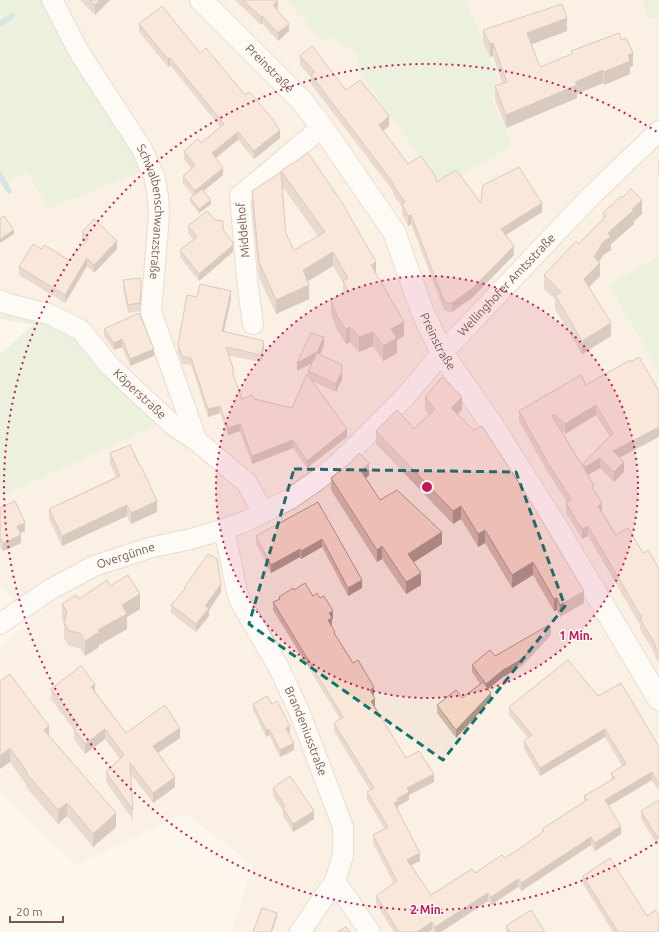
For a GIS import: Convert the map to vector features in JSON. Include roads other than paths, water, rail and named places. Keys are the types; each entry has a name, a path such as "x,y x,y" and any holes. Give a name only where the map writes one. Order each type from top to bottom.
{"street":[{"name":"Schwalbenschwanzstraße","path":"52,0 79,52 142,148 155,179 159,215 151,312 197,441"},
{"name":"Preinstraße","path":"201,0 297,96 322,127 394,232 423,313 442,353 490,422 552,520 659,699"},
{"name":"Middelhof","path":"253,324 246,274 240,196 322,127"},
{"name":"Wellinghofer Amtsstraße","path":"263,513 290,499 332,469 404,398 442,353 591,196 659,131"},
{"name":"Köperstraße","path":"0,300 8,304 49,314 81,330 108,364 173,425 197,441 247,483 263,513"},
{"name":"Overgünne","path":"3,618 49,590 94,566 149,548 224,530 263,513"},
{"name":"Brandeniusstraße","path":"224,530 237,592 241,603 278,666 299,711 343,827 342,856 335,881 300,932"},
{"path":"335,881 370,932"}],"waterway":[{"path":"0,24 12,16"},
{"path":"0,175 9,191"}]}
